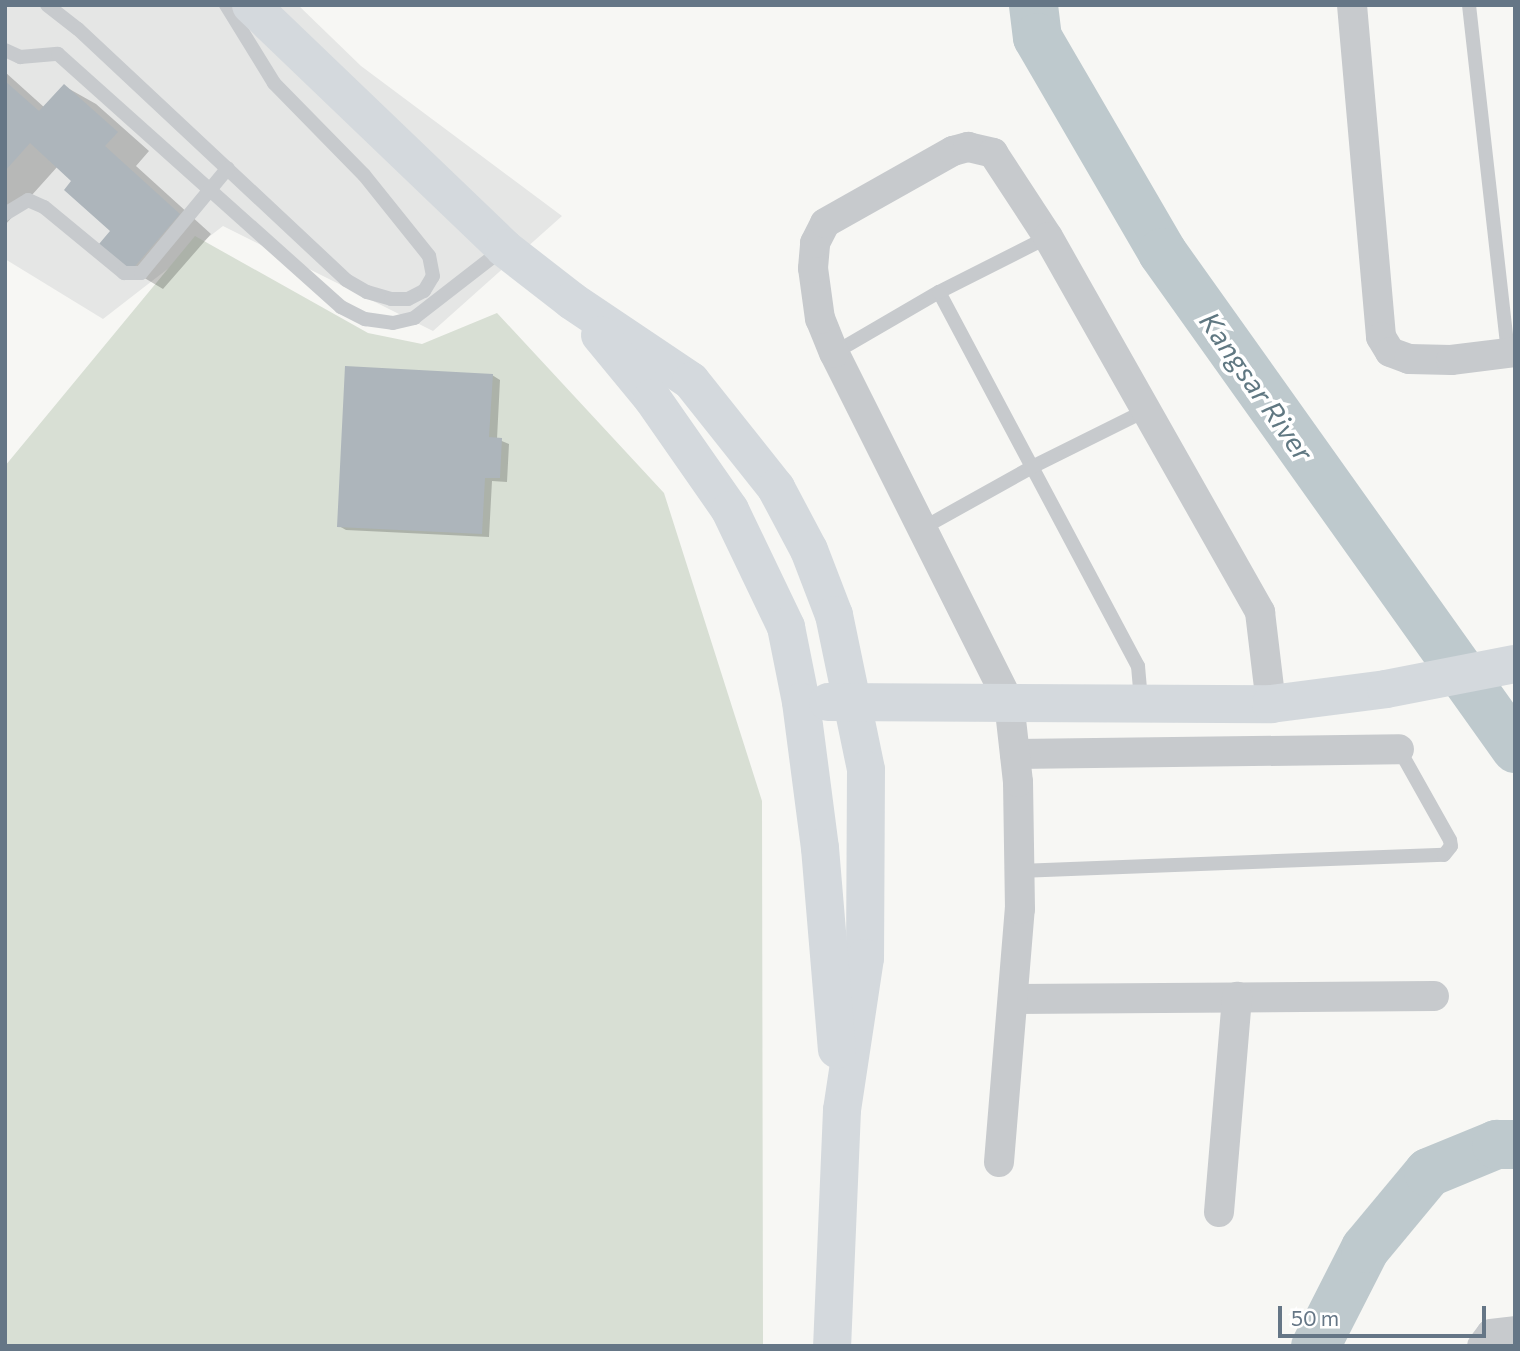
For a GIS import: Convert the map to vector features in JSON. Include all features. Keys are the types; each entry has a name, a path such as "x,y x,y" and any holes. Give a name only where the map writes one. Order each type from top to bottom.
{"main road":[{"path":"251,5 504,248 572,302 691,381 776,488 809,550 834,615 866,770 866,958 842,1110 832,1346"},
{"path":"572,302 652,398 730,510 786,627 801,702 820,848 842,1110"},
{"path":"801,702 1271,704 1386,689 1515,664"}],"street":[{"path":"1352,5 1381,337 1390,352 1409,359 1451,360 1511,352"},
{"path":"999,1162 1020,909 1015,754 1009,702 834,353 820,319 813,268 818,233 825,223 953,151 968,147 993,153 1048,237 1260,612 1271,704"},
{"path":"1015,754 1399,749"},
{"path":"1013,999 1434,996"},
{"path":"1219,1212 1237,997"},
{"path":"1482,1346 1490,1334 1515,1331"}],"lane":[{"path":"47,5 78,29 346,280 367,292 408,299 424,291 433,276 429,256 364,175 274,83 226,5"},
{"path":"1469,5 1511,352"},
{"path":"5,50 20,57 58,54 341,307 365,318 393,323 414,318 504,248"},
{"path":"5,214 28,200 44,207 124,273 141,273 228,168"},
{"path":"834,353 939,292 1048,237"},
{"path":"939,292 1138,666 1141,704"},
{"path":"923,528 1032,467 1147,411"},
{"path":"1019,871 1444,855 1451,846 1450,840 1399,749"}],"shaded area":[{"path":"5,5 298,5 361,66 562,216 433,331 223,226 103,319 5,259"},
{"path":"195,236 368,333 422,344 497,313 664,493 762,801 763,1346 5,1346 5,466"}],"building":[{"path":"5,81 39,111 64,84 118,132 105,146 180,214 130,272 99,244 110,231 64,190 71,181 30,143 5,171"},
{"path":"345,366 493,374 489,437 502,438 500,478 485,478 482,534 337,527"}],"waterway":[{"name":"Kangsar River","path":"1033,5 1037,37 1162,252 1515,748"},
{"name":"Kangsar River","path":"1315,1346 1365,1248 1428,1172 1496,1144 1515,1144"}]}
